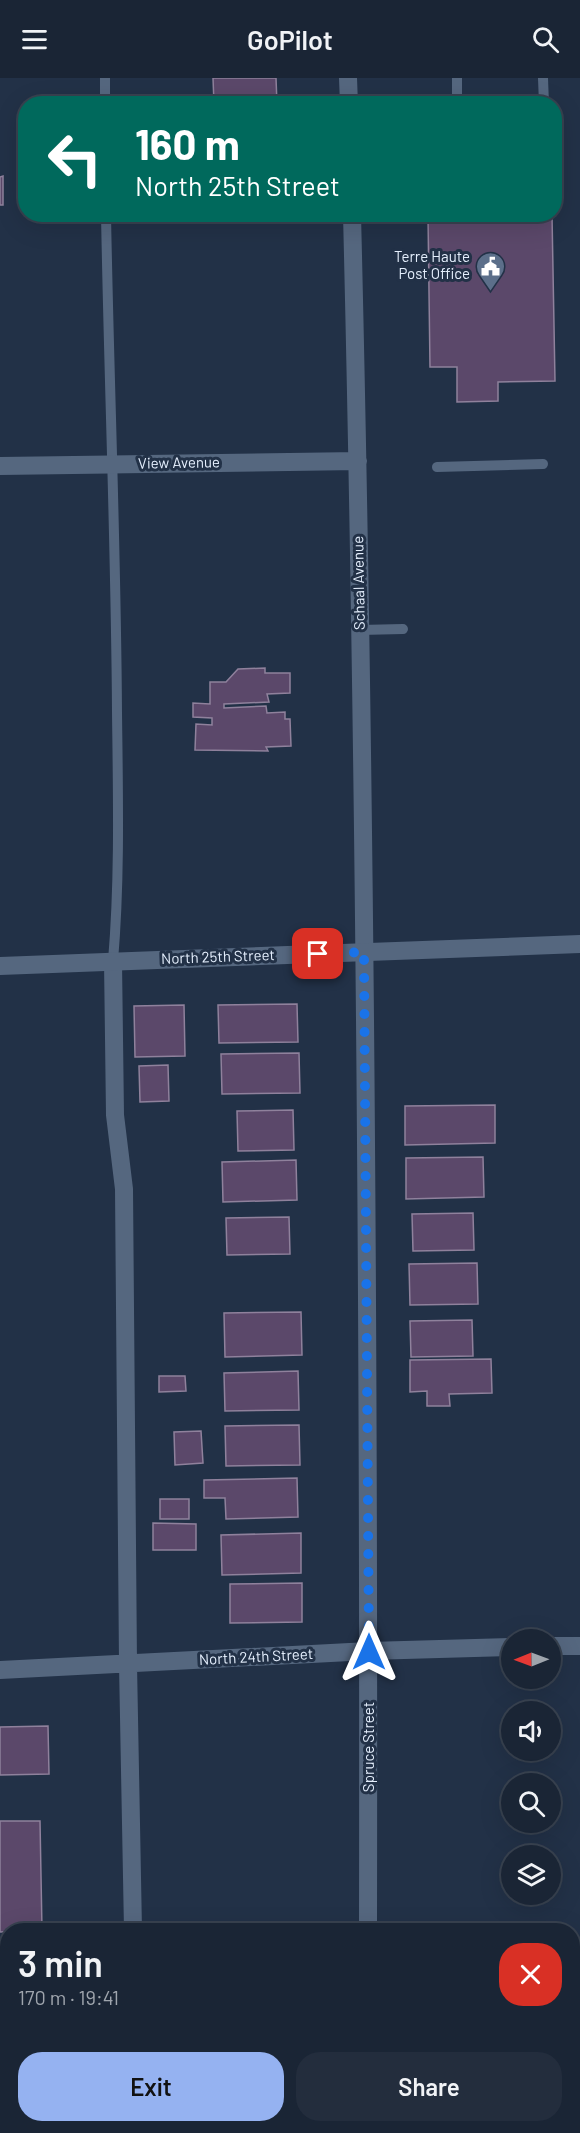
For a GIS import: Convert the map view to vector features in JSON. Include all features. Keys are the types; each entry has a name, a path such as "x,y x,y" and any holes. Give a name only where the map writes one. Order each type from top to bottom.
{"street":[{"path":"348,78 349,96"},
{"name":"Schaal Avenue","path":"352,222 358,460 364,952"},
{"name":"View Avenue","path":"0,466 358,460"},
{"name":"North 25th Street","path":"0,966 580,945"},
{"name":"Spruce Street","path":"364,952 369,1652 368,1923"},
{"path":"113,961 115,1115 124,1189 133,1923"},
{"path":"561,1646 580,1646"},
{"name":"North 24th Street","path":"0,1670 501,1647"}],"lane":[{"path":"105,78 105,96"},
{"path":"457,78 457,96"},
{"path":"543,78 543,96"},
{"path":"106,222 113,464 117,759 116,931 113,961"},
{"path":"437,467 543,464"},
{"path":"360,630 403,629"}],"building":[{"path":"213,78 276,78 277,96 214,96"},
{"path":"3,176 3,205 0,205 0,177"},
{"name":"Terre Haute Post Office","path":"428,222 552,222 555,381 498,382 498,401 457,402 457,367 430,367"},
{"path":"265,668 265,673 290,673 290,693 267,694 269,702 224,704 224,708 266,706 267,713 285,712 285,719 290,719 291,746 266,747 268,751 195,750 196,724 212,725 212,718 193,717 193,703 210,704 210,682 226,682 238,669"},
{"path":"297,1004 298,1042 219,1043 218,1005"},
{"path":"184,1005 185,1056 135,1057 134,1006"},
{"path":"299,1053 300,1093 222,1094 221,1054"},
{"path":"168,1065 169,1101 140,1102 139,1066"},
{"path":"495,1105 495,1143 405,1145 405,1106"},
{"path":"293,1110 294,1150 238,1151 237,1111"},
{"path":"483,1157 484,1197 406,1199 406,1158"},
{"path":"296,1160 297,1200 223,1202 222,1162"},
{"path":"473,1213 474,1250 413,1251 412,1214"},
{"path":"289,1217 290,1254 227,1255 226,1218"},
{"path":"477,1263 478,1304 410,1305 409,1264"},
{"path":"301,1312 302,1355 225,1357 224,1313"},
{"path":"472,1320 473,1356 411,1357 410,1321"},
{"path":"491,1359 492,1393 449,1394 450,1406 427,1406 427,1391 410,1392 410,1360"},
{"path":"298,1371 299,1410 225,1411 224,1373"},
{"path":"159,1376 185,1376 186,1391 159,1392"},
{"path":"299,1425 300,1465 226,1466 225,1426"},
{"path":"201,1431 203,1463 175,1465 174,1432"},
{"path":"297,1478 298,1517 226,1519 225,1498 204,1498 204,1480"},
{"path":"160,1499 189,1499 189,1519 160,1519"},
{"path":"153,1523 196,1524 196,1550 153,1550"},
{"path":"301,1533 301,1573 222,1575 221,1535"},
{"path":"302,1583 302,1622 230,1623 230,1584"},
{"path":"48,1726 49,1774 0,1775 0,1727"},
{"path":"0,1821 40,1821 42,1923 0,1923"}],"place":[{"name":"Terre Haute Post Office","path":"491,292"}],"route":[{"path":"318,954 364,952 369,1652"}]}
